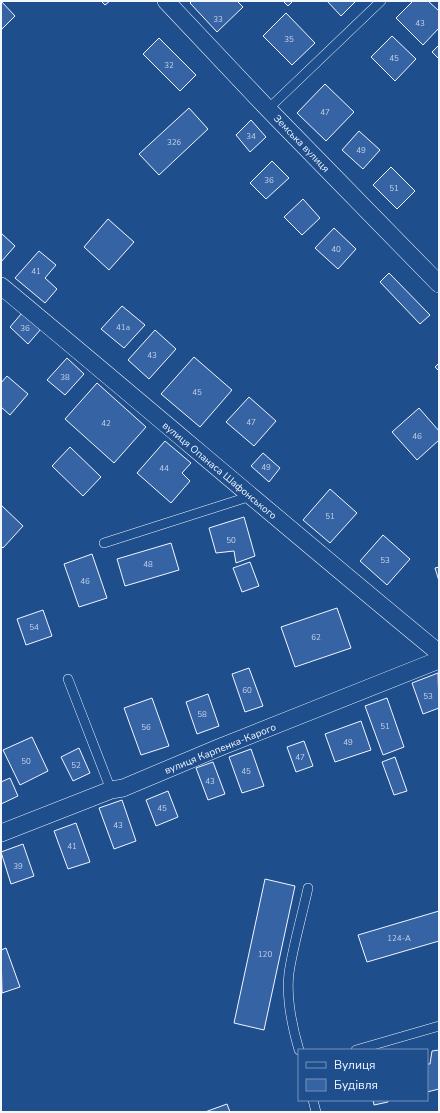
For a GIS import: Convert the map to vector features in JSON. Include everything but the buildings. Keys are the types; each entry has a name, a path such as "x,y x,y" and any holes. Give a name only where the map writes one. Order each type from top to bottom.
{"street":[{"name":"Земська вулиця","path":"166,1 268,109 439,284"},
{"name":"вулиця Опанаса Шафонського","path":"1,286 334,567 439,653"},
{"name":"вулиця Карпенка-Карого","path":"1,833 111,790 123,788 225,745 439,660"}],"lane":[{"path":"268,109 381,1"},
{"path":"104,543 251,496"},
{"path":"68,679 111,790"},
{"path":"299,1049 294,1034 289,1000 289,974 308,888"},
{"path":"359,1049 439,1026"},
{"path":"313,1101 316,1112"}]}
